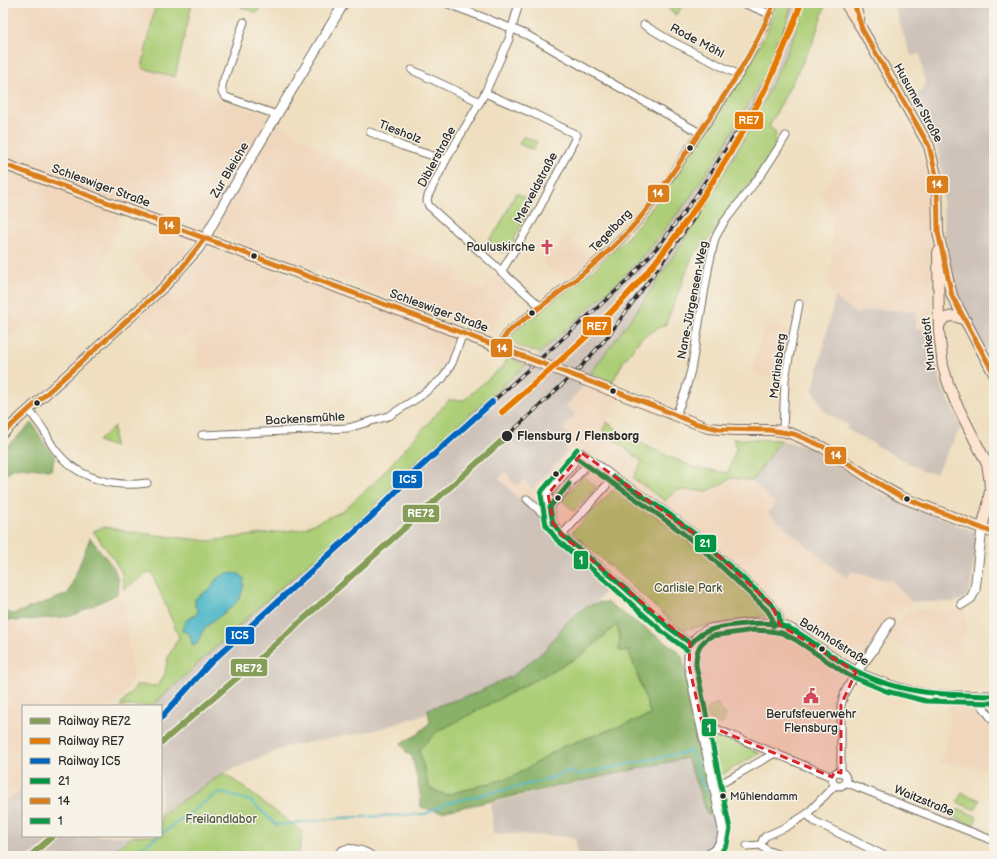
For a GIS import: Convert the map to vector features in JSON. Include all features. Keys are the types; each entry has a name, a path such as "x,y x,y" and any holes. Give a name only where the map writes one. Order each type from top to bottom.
{"main road":[{"name":"Husumer Straße","path":"845,3 862,29 928,146 937,179 938,232 952,296 994,374"},
{"name":"Husumer Straße","path":"854,3 862,29"},
{"name":"Schleswiger Straße","path":"3,164 463,333 676,415 693,423 720,430 783,431 810,440 880,486 902,497 989,531"},
{"name":"Munketoft","path":"938,232 937,279 939,326 943,366 955,400 987,464 990,489 988,505 989,531"},
{"path":"939,326 942,320 948,316 955,316 966,321"}],"street":[{"name":"Zur Bleiche","path":"3,433 165,286 181,269 205,238 227,198 344,3"},
{"path":"446,3 513,28 700,133"},
{"name":"Diblerstraße","path":"518,3 513,28 485,93 446,160 427,201 429,206 540,306"},
{"path":"743,3 770,14"},
{"name":"Tegelbarg","path":"498,347 508,332 585,272 625,235 655,198 739,75 763,31 774,3"},
{"path":"244,22 222,85 222,92 226,97 277,115"},
{"name":"Rode Möhl","path":"644,25 671,41 739,75"},
{"path":"412,70 480,102"},
{"name":"Merveldstraße","path":"485,93 532,113 577,135 536,215 501,272"},
{"name":"Tiesholz","path":"370,132 402,146 446,160"},
{"name":"Nane-Jürgensen-Weg","path":"676,415 685,392 691,370 715,238 724,222 766,167 786,136"},
{"name":"Martinsberg","path":"783,431 785,379 799,304"},
{"name":"Backensmühle","path":"202,435 348,428 389,416 419,397 443,378 452,363 463,333"},
{"path":"29,410 54,448 66,461 82,474 104,481 128,484 147,484"},
{"name":"Bahnhofstraße","path":"550,506 548,494 582,453 614,477 665,510 695,534 772,605 779,615 780,625 799,634 856,672 893,686 922,693 936,695 994,696"},
{"path":"553,523 550,506 591,460"},
{"path":"562,535 614,477"},
{"path":"528,499 553,523 562,535 610,575 668,627 691,644"},
{"name":"Munketoft","path":"962,604 971,598 975,590 989,531"},
{"path":"841,773 841,705 845,692 856,672 870,654 890,622"},
{"path":"707,856 720,844 723,836 723,820 689,666 688,654 691,644 700,634 710,629 746,624 765,623 780,625"},
{"path":"981,696 981,704 994,722"},
{"path":"702,723 832,777"},
{"path":"722,783 774,753"},
{"path":"835,773 841,773 846,777 845,782 841,786 835,785 832,782 832,777 835,773"},
{"name":"Waitzstraße","path":"845,782 994,841"},
{"path":"761,845 766,836 786,827 807,814 835,785"},
{"path":"807,814 814,821 885,856"},
{"path":"747,846 761,845 766,850 783,856"},
{"path":"337,856 341,851 348,848 372,856"}],"highlighted area":[{"path":"582,453 695,534 772,605 780,625 856,672 841,705 841,773 835,771 832,777 702,723 689,666 690,643 562,535 553,523 548,494"}],"shaded area":[{"path":"3,3 156,3 142,68 175,77 174,84 272,116 194,241 179,261 156,284 133,262 138,249 145,252 156,227 121,214 96,281 48,327 26,321 3,343"},
{"path":"792,3 805,3 790,45 758,114 699,217 644,301 590,374 584,385 566,406 575,415 563,429 573,439 564,449 567,451 533,489 523,480 517,486 509,479 510,478 505,472 499,479 611,586 542,660 464,702 376,730 285,747 224,773 162,814 162,705 153,705 267,600 369,512 412,466 586,312 619,281 652,246 691,196 722,150 766,73 786,26"},
{"path":"893,3 994,3 994,366 955,291 946,258 940,155 931,132 908,94 918,94 924,88 925,82 920,54 911,56"},
{"path":"898,110 919,146 927,172 930,195 932,331 916,329 916,311 873,309 856,314 824,286 832,259 832,220 821,191 850,155 843,136 868,119 873,125"},
{"path":"276,123 400,195 383,242 459,269 456,280 481,290 494,276 514,290 490,333 448,319 224,236 220,230 223,213"},
{"path":"565,236 592,259 566,280 557,271 555,274 542,261 551,249 555,251"},
{"path":"213,250 458,335 443,371 435,372 396,357 388,361 342,346 325,349 325,398 300,398 301,366 198,369 195,330 190,330 186,336 155,337 149,327 139,326 140,317 189,272 205,253"},
{"path":"835,297 856,314 873,309 916,311 916,329 932,331 937,367 942,387 961,427 936,473 925,472 846,429 848,425 824,411 813,390"},
{"path":"764,324 789,331 782,376 762,376 753,372"},
{"path":"584,385 619,398 603,430 642,462 633,478 666,501 676,490 708,491 732,478 752,481 776,503 769,513 845,578 852,572 892,581 912,602 896,612 888,620 858,666 804,630 767,616 768,612 695,547 662,520 617,487 563,542 499,479"},
{"path":"781,440 807,447 823,455 884,495 978,533 970,590 967,595 963,599 954,602 912,602 892,581 852,572 846,578 768,513 775,503 752,481"},
{"path":"119,597 124,602 133,680 130,686 114,705 22,705 22,791 3,801 3,622 18,625 72,619"},
{"path":"917,609 965,610 967,630 953,666 886,641 897,622 906,613"},
{"path":"950,705 969,705 976,710 994,736 994,761 985,767 970,767 940,763 950,729"},
{"path":"688,758 708,815 716,813 717,838 712,846 699,856 578,856 575,837 493,833 491,803"},
{"path":"22,791 22,837 133,837 107,856 3,856 3,801"}],"green space":[{"path":"156,3 192,3 175,77 142,68"},
{"path":"243,3 261,3 257,13 241,7"},
{"path":"666,3 685,3 676,15 664,5"},
{"path":"777,3 792,3 786,26 766,73 722,150 691,196 652,246 619,281 540,353 516,345 511,338 518,328 594,269 625,240 654,205 742,77 767,32"},
{"path":"805,3 826,3 813,42 769,127 776,132 774,150 710,237 692,257 666,324 642,337 623,362 612,383 590,374 644,301 699,217 758,114 790,45"},
{"path":"523,137 537,142 533,150 519,144"},
{"path":"516,193 533,201 513,242 502,253 488,241 499,227"},
{"path":"508,357 526,365 412,466 369,512 267,600 153,705 121,705 137,685 157,686 164,677 168,657 179,637 151,571 124,589 122,573 93,531 104,527 131,532 209,541 302,529 341,512 374,483 449,400 464,400 504,365","holes":["216,579 226,612 208,624 199,638 198,643 193,646 189,633 189,618 196,615 198,611 195,606 195,599 212,587"]},
{"path":"607,422 650,448 693,467 728,473 736,449 733,439 781,440 752,481 732,478 708,491 676,490 665,501 633,478 642,462 603,430"},
{"path":"32,423 44,443 55,457 51,470 16,468 3,477 3,450"},
{"path":"114,426 114,447 98,441"},
{"path":"583,475 597,487 574,511 562,500"},
{"name":"Carlisle Park","path":"616,487 662,520 695,547 768,612 767,616 681,630 572,532"},
{"path":"90,538 114,568 118,580 117,594 72,616 16,621 3,619 3,611 13,614 68,594"},
{"path":"600,602 608,603 677,650 682,657 716,813 708,815 687,758 441,812 421,807 419,787 412,756 407,753 401,743 417,735 430,722 428,709 476,693 512,676 544,651 565,624 585,607","holes":["616,625 620,635 619,651 629,651 651,715 562,747 513,777 446,795 429,788 419,750 437,732 582,655"]},
{"path":"616,625 620,635 619,650 629,651 651,715 562,747 513,777 446,795 429,788 419,750 436,732 582,655"},
{"path":"717,703 726,716 722,725 707,718 705,710"},
{"path":"709,732 760,753 719,776"},
{"name":"Freilandlabor","path":"224,773 303,832 298,856 115,856 113,851 133,837 162,837 162,814"},
{"path":"962,793 980,800 975,810 957,802"},
{"path":"960,809 977,817 973,826 952,816 954,812"}],"water":[{"path":"227,573 240,574 244,579 241,595 230,609 210,623 201,635 198,643 193,646 189,633 182,631 186,620 196,615 198,611 195,606 195,599 212,587 216,579"}],"waterway":[{"path":"920,3 923,6"},
{"path":"162,833 219,792 251,801 276,825 341,818 425,814 447,803 538,782 555,777 570,770 576,775 691,751 706,795"},
{"path":"130,856 157,837"}],"railway":[{"path":"492,402 627,281 661,243 694,199 749,113 771,72 788,29"},
{"path":"507,436 580,368 609,335 692,221 725,162"}],"rail line":[{"name":"RE7","path":"502,412 572,350 606,317 651,268 687,220 709,187 751,117 770,80 801,3"},
{"name":"IC5","path":"162,717 211,662 373,515 416,471 492,402"},
{"name":"RE72","path":"162,742 258,660 507,436"},
{"name":"RE72","path":"30,856 52,837"}],"transit line":[{"name":"14","path":"498,347 508,332 608,252 640,218 666,183 736,77 766,22 774,3"},
{"name":"14","path":"854,3 862,29 929,146 937,179 938,232 952,296 994,374"},
{"name":"14","path":"3,164 465,334 659,408 694,423 719,429 769,430 794,434 822,446 900,496 994,533"},
{"name":"14","path":"3,433 165,286 181,269 205,238"},
{"name":"1","path":"577,449 542,491 541,495 546,525 557,540 605,580 663,632 687,650"},
{"name":"1","path":"578,459 677,528 700,547 767,610 772,618 773,626"},
{"name":"21","path":"614,477 665,511 695,534 772,605 779,615 780,625"},
{"name":"21","path":"569,484 550,507 553,523 562,535 610,575 668,627 691,644"},
{"name":"21","path":"691,644 697,637 711,630 729,626 750,624 775,624 795,631 849,667 884,683 901,688 937,694 994,696"},
{"name":"1","path":"719,856 727,844 730,829 696,665 699,648 708,638 712,636 754,630 782,633 796,640 848,675 886,691 926,701 994,703"}],"place":[{"name":"Pauluskirche","path":"547,247"},
{"name":"Flensburg / Flensborg","path":"507,436"},
{"name":"Berufsfeuerwehr Flensburg","path":"811,696"},
{"name":"Mühlendamm","path":"723,796"}]}
